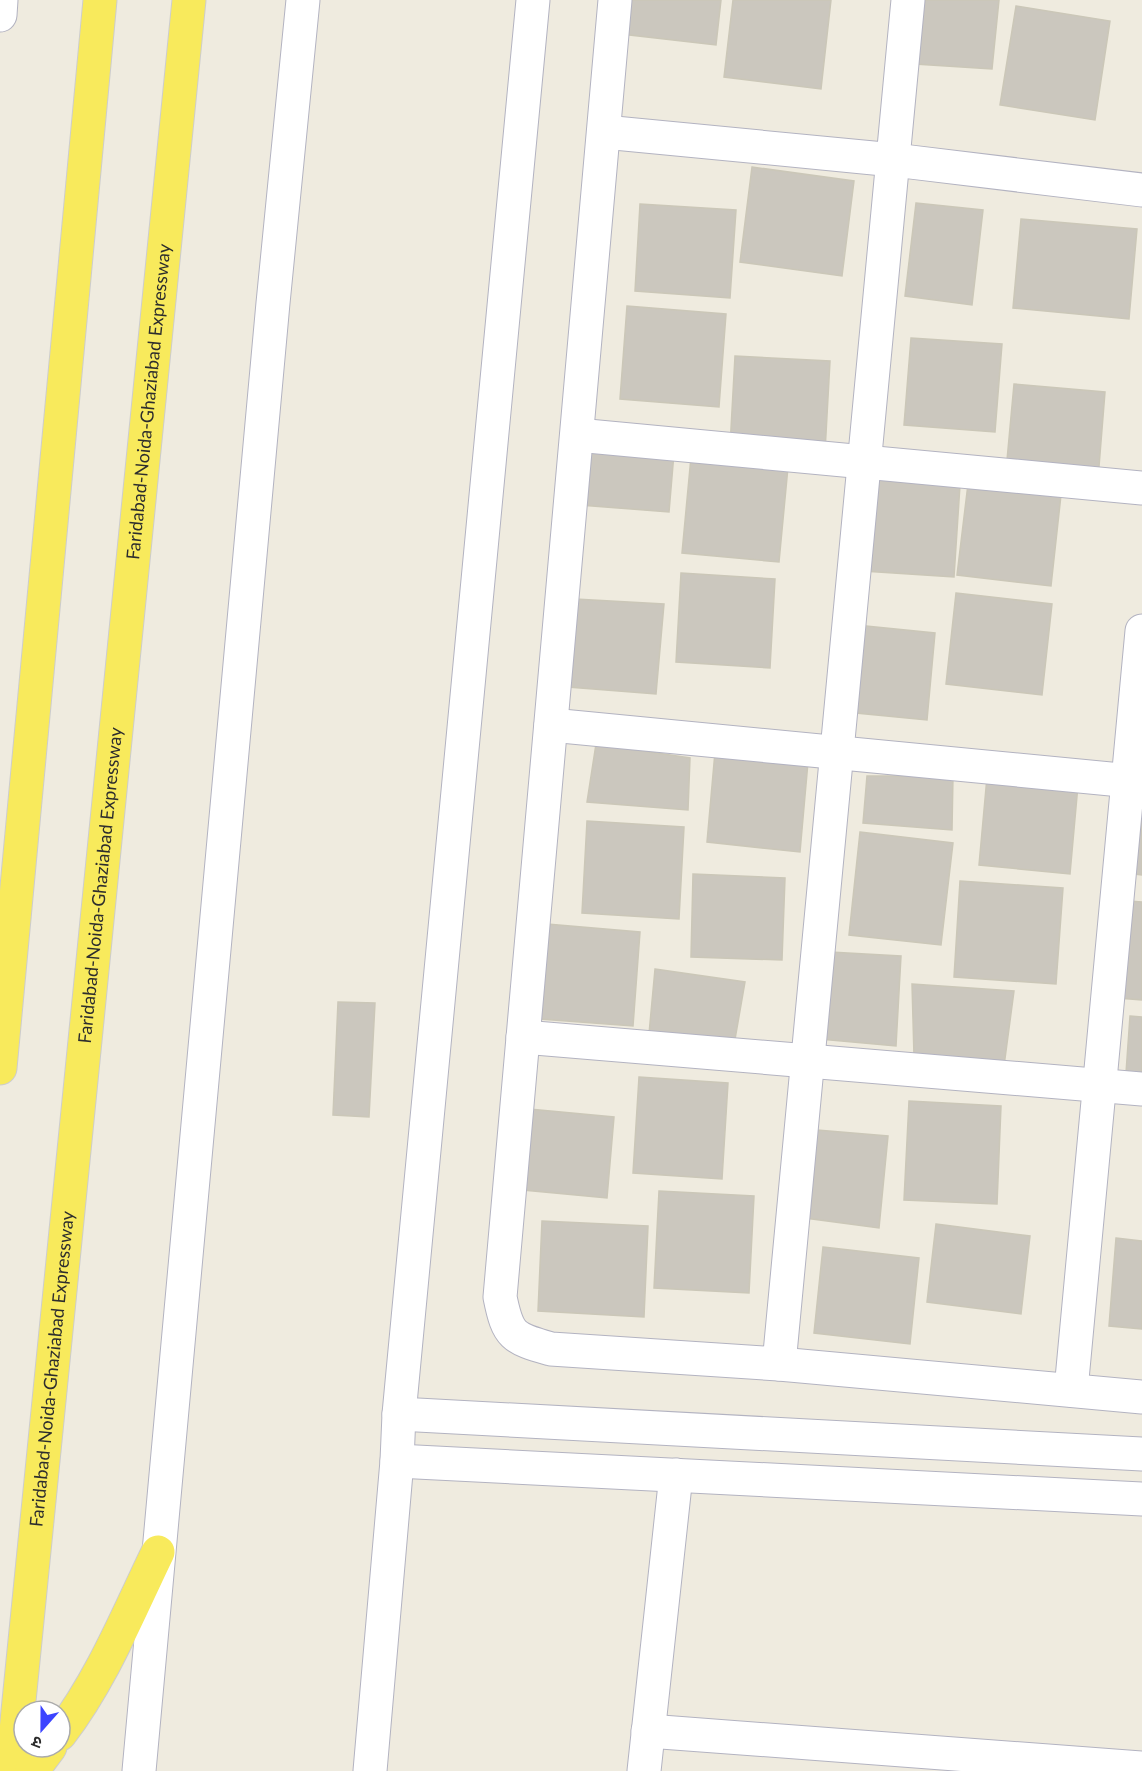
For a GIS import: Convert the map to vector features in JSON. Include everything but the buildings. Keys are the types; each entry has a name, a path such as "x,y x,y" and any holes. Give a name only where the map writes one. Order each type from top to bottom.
{"main road":[{"path":"0,1068 100,0"},
{"name":"Faridabad-Noida-Ghaziabad Expressway","path":"12,1771 189,0"},
{"path":"72,1719 99,1676 158,1552"}],"street":[{"path":"0,15 2,0"},
{"path":"139,1771 272,315 303,0"},
{"path":"370,1771 397,1461 399,1414 533,0"},
{"path":"615,0 500,1297 506,1323 521,1340 551,1349 779,1364 1142,1397"},
{"path":"779,1364 908,0"},
{"path":"604,132 894,160 1142,190"},
{"path":"577,435 1142,488"},
{"path":"1071,1390 1099,1085 1135,781 1142,631"},
{"path":"551,725 1135,781"},
{"path":"523,1037 1142,1089"},
{"path":"399,1414 1142,1455"},
{"path":"397,1461 1142,1499"},
{"path":"644,1771 676,1475"},
{"path":"648,1731 1008,1765 1142,1768"}]}
